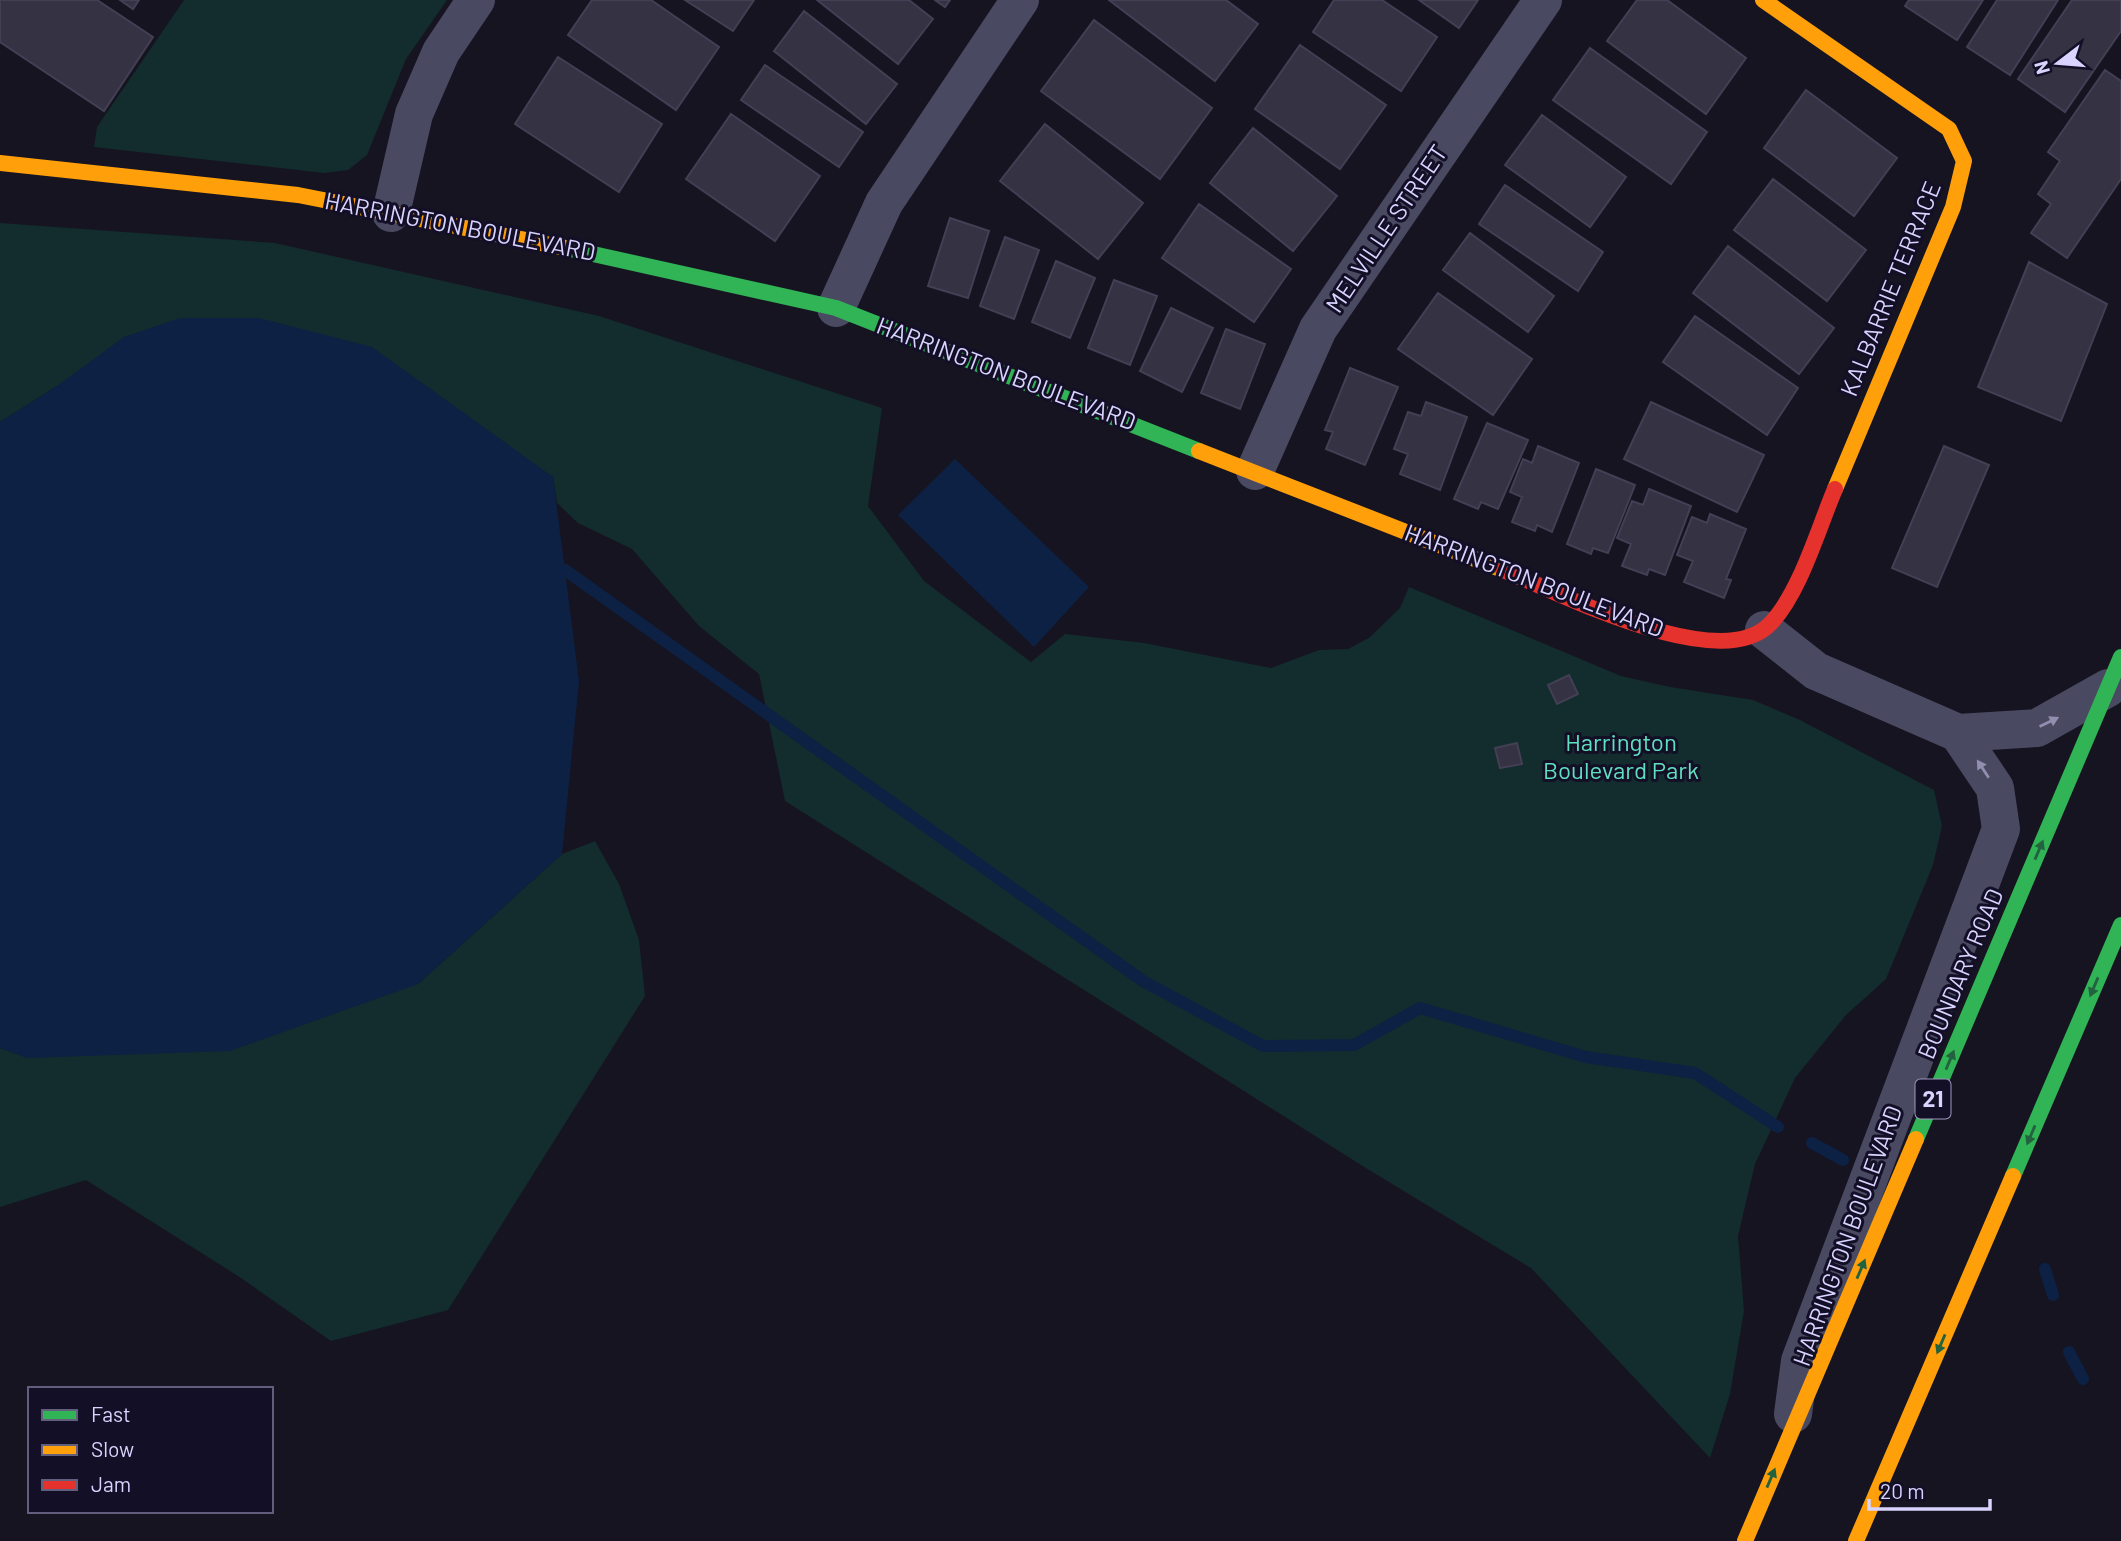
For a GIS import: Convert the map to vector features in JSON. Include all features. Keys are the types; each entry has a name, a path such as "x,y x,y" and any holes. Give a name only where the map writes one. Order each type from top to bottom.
{"main road":[{"name":"KALBARRIE TERRACE","path":"1763,0 1949,129 1964,161 1953,207 1788,600 1764,630"},
{"name":"HARRINGTON BOULEVARD","path":"0,163 298,195 563,247 836,308 1667,635 1702,641 1737,642 1764,630"},
{"name":"BOUNDARY ROAD","path":"1745,1541 2114,673"},
{"path":"1856,1541 2121,925"}],"street":[{"path":"391,213 414,114 441,52 476,0"},
{"path":"836,308 884,203 1020,0"},
{"name":"MELVILLE STREET","path":"1255,471 1318,329 1543,0"},
{"path":"1764,630 1816,671 1958,733 2037,728 2114,673"},
{"name":"HARRINGTON BOULEVARD","path":"1790,1433 1800,1361 2001,828 1995,788 1958,733"}],"green space":[{"path":"184,0 447,0 406,59 367,155 348,170 324,173 94,147 97,127"},
{"name":"Harrington Boulevard Park","path":"0,223 275,243 599,316 882,408 868,506 924,581 1031,662 1065,634 1144,643 1271,668 1319,650 1348,649 1369,638 1400,608 1409,587 1621,676 1753,700 1800,720 1934,790 1942,826 1933,865 1886,979 1846,1015 1795,1078 1755,1164 1738,1236 1744,1311 1730,1394 1710,1458 1531,1268 1369,1170 785,801 759,674 699,626 632,549 578,523 557,503 553,477 57,386 0,422"},
{"path":"595,841 619,884 639,940 645,996 448,1310 331,1341 238,1276 86,1180 0,1207 0,1048 28,1058 418,984 562,854"}],"water":[{"path":"180,318 259,318 372,347 553,477 579,681 562,854 418,984 230,1051 28,1058 0,1048 0,422 57,386 124,337"},
{"path":"955,459 1089,587 1034,647 898,515"}],"building":[{"path":"0,0 97,0 153,37 104,111 0,42"},
{"path":"120,0 139,0 133,9"},
{"path":"592,0 651,0 719,47 676,110 568,35"},
{"path":"685,0 754,0 733,31"},
{"path":"817,0 909,0 933,19 898,64"},
{"path":"935,0 950,0 945,7"},
{"path":"1109,0 1226,0 1258,24 1215,81"},
{"path":"1334,0 1382,0 1437,37 1401,91 1313,32"},
{"path":"1419,0 1478,0 1459,28"},
{"path":"1637,0 1667,0 1746,58 1706,114 1607,41"},
{"path":"1909,0 1983,0 1957,40 1905,6"},
{"path":"1997,0 2058,0 2010,75 1967,47"},
{"path":"2072,0 2121,0 2121,31 2065,112 2018,79"},
{"path":"804,11 897,84 866,124 774,51"},
{"path":"1094,20 1212,108 1160,179 1041,91"},
{"path":"1300,45 1386,105 1340,169 1255,109"},
{"path":"1590,48 1707,132 1671,184 1553,100"},
{"path":"558,57 662,124 619,192 515,124"},
{"path":"765,65 863,132 839,167 741,100"},
{"path":"2105,70 2121,81 2121,179 2067,258 2031,233 2051,204 2038,194 2060,161 2048,152"},
{"path":"1806,90 1897,158 1854,216 1764,148"},
{"path":"731,114 820,176 775,241 686,179"},
{"path":"1542,115 1626,177 1590,227 1505,165"},
{"path":"1045,124 1143,203 1098,259 1000,181"},
{"path":"1253,128 1337,196 1293,251 1210,183"},
{"path":"1773,179 1866,250 1827,301 1734,230"},
{"path":"1505,185 1603,252 1578,291 1479,224"},
{"path":"1199,204 1291,269 1254,322 1162,258"},
{"path":"950,218 989,231 968,298 928,286"},
{"path":"1470,233 1554,296 1528,332 1443,270"},
{"path":"1005,237 1039,250 1014,319 980,306"},
{"path":"1728,246 1834,328 1799,374 1693,293"},
{"path":"1056,261 1095,278 1070,338 1032,322"},
{"path":"2029,262 2107,304 2061,421 1978,387"},
{"path":"1114,280 1157,296 1130,365 1088,348"},
{"path":"1438,293 1532,359 1493,415 1398,349"},
{"path":"1171,308 1213,328 1182,392 1140,371"},
{"path":"1695,316 1798,388 1767,435 1663,362"},
{"path":"1226,329 1265,344 1240,409 1201,393"},
{"path":"1350,368 1398,387 1365,465 1326,449 1333,432 1325,430"},
{"path":"1426,402 1467,417 1440,490 1400,474 1408,454 1394,449 1408,412 1421,416"},
{"path":"1651,402 1764,455 1737,512 1624,459"},
{"path":"1487,423 1528,440 1498,509 1481,502 1478,509 1454,499"},
{"path":"1538,446 1579,463 1552,532 1537,525 1535,531 1512,522 1522,497 1510,492 1523,459 1532,463"},
{"path":"1944,446 1989,465 1937,587 1892,568"},
{"path":"1596,469 1635,485 1608,553 1593,548 1591,554 1567,544"},
{"path":"1649,489 1691,506 1665,575 1649,569 1647,575 1622,566 1631,544 1617,538 1632,501 1643,505"},
{"path":"1710,514 1746,529 1726,579 1731,580 1724,598 1684,582 1693,561 1677,555 1692,517 1707,523"},
{"path":"1569,675 1578,694 1557,704 1548,685"},
{"path":"1517,743 1522,764 1500,768 1495,748"}],"waterway":[{"path":"565,570 1143,981 1263,1046 1354,1045 1420,1008 1586,1057 1695,1073 1778,1127"},
{"path":"1812,1143 1843,1160"},
{"path":"2045,1269 2053,1295"},
{"path":"2069,1352 2083,1379"}],"traffic: fast":[{"path":"566,248 836,308 1199,451"},
{"path":"1916,1139 2121,657"},
{"path":"2013,1176 2121,925"}],"traffic: slow":[{"path":"1763,0 1949,129 1964,161 1953,207 1835,489"},
{"path":"0,163 298,195 566,248"},
{"path":"1199,451 1503,570"},
{"path":"1745,1541 1916,1139"},
{"path":"1856,1541 2013,1176"}],"traffic: jam":[{"path":"1503,570 1639,625 1679,636 1715,641 1747,638 1770,624 1781,611 1807,560 1835,489"}]}
